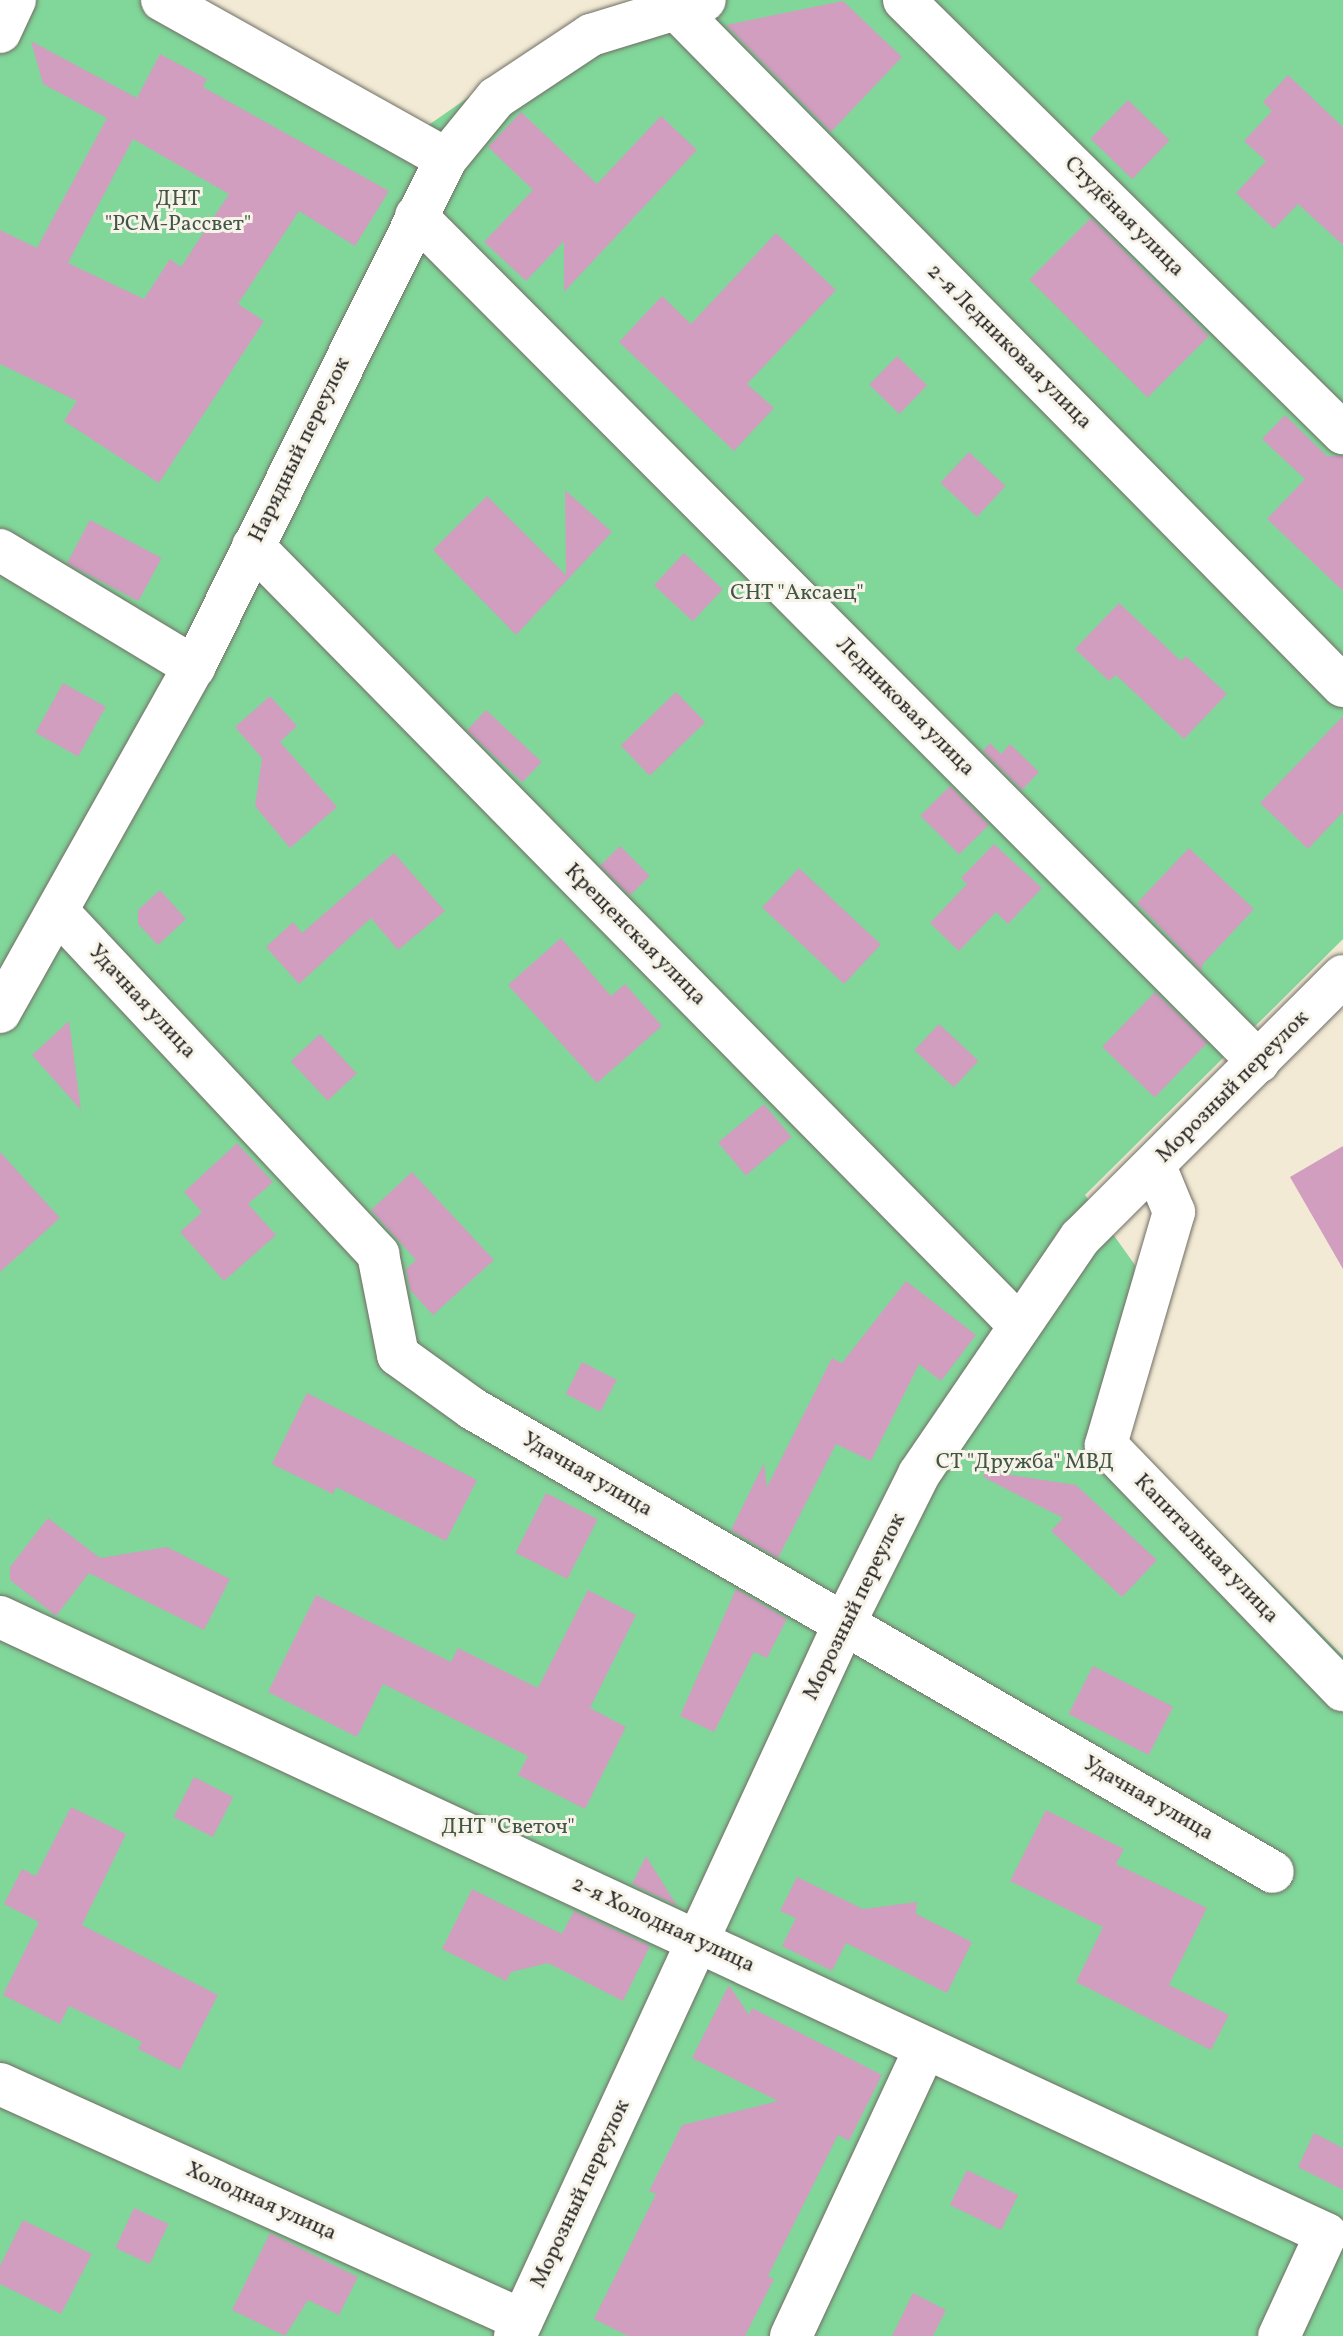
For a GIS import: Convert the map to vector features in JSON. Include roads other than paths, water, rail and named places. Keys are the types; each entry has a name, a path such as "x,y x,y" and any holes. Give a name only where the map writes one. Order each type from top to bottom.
{"street":[{"path":"0,32 15,0"},
{"path":"162,0 446,159"},
{"name":"Студёная улица","path":"904,0 1343,433"},
{"name":"Нарядный переулок","path":"0,1012 60,914 194,667 446,159 496,98 579,43 690,4"},
{"name":"2-я Ледниковая улица","path":"690,4 1343,686"},
{"name":"Ледниковая улица","path":"416,216 1259,1062"},
{"name":"Крещенская улица","path":"253,546 1017,1323"},
{"path":"0,550 194,667"},
{"name":"Удачная улица","path":"60,914 378,1254 398,1355 473,1409 1273,1872"},
{"name":"Морозный переулок","path":"518,2328 844,1624 919,1474 1017,1323 1080,1238 1343,976"},
{"name":"Капитальная улица","path":"1155,1166 1174,1212 1106,1445 1343,1690"},
{"name":"2-я Холодная улица","path":"0,1617 1326,2234 1279,2336"},
{"path":"791,2336 925,2049"},
{"name":"Холодная улица","path":"0,2084 518,2328"}],"park label":[{"name":"ДНТ \"РСМ-Рассвет\"","path":"178,212"},
{"name":"СНТ \"Аксаец\"","path":"797,594"},
{"name":"СТ \"Дружба\" МВД","path":"1025,1463"},
{"name":"ДНТ \"Светоч\"","path":"508,1828"}]}
